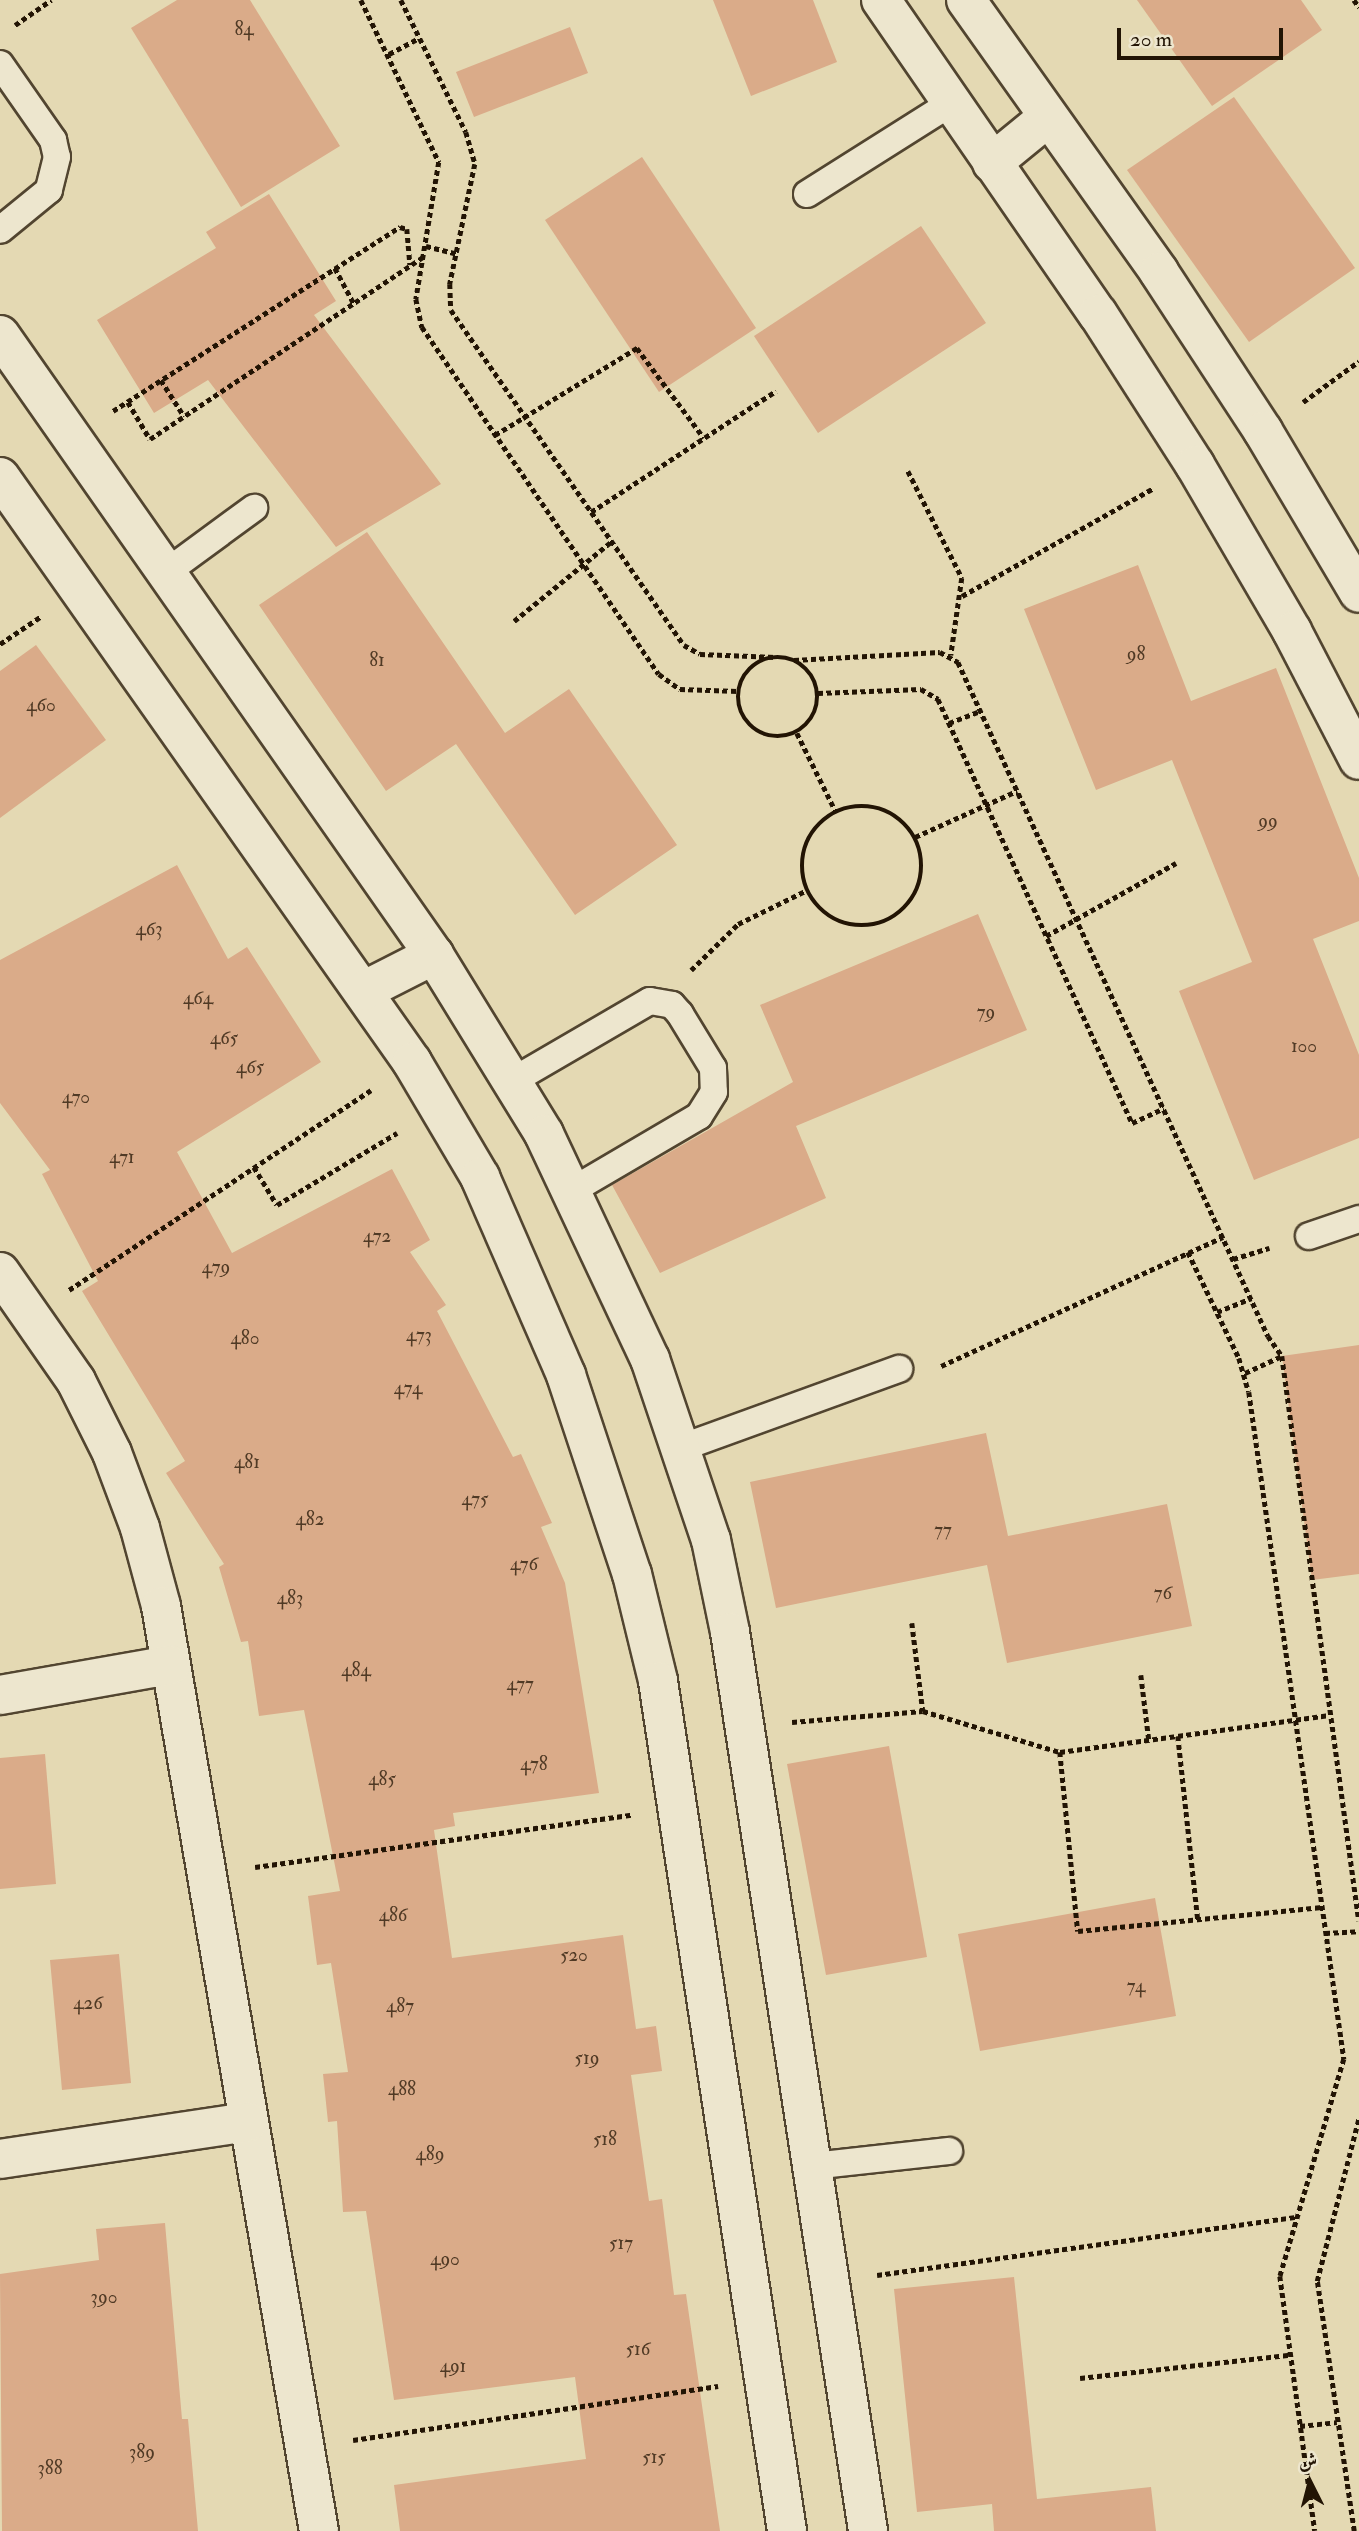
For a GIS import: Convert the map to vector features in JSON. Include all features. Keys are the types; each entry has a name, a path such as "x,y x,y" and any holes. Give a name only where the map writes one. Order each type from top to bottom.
{"street":[{"path":"881,0 1098,314 1195,465 1292,631 1359,760"},
{"path":"965,0 1159,272 1263,431 1356,581"},
{"path":"992,163 1047,118"},
{"path":"0,335 164,574 434,955 514,1080 573,1190 650,1359 683,1447 711,1540 746,1725 868,2531"},
{"path":"0,477 412,1062 480,1177 521,1268 601,1471 658,1681 787,2531"},
{"path":"363,991 434,955"},
{"path":"0,1272 33,1314 76,1381 112,1453 139,1528 160,1606 319,2531"},
{"path":"0,1695 170,1665"},
{"path":"0,2159 248,2122"}],"lane":[{"path":"0,64 53,140 57,157 49,190 0,229"},
{"path":"807,194 951,103"},
{"path":"164,574 254,508"},
{"path":"514,1080 640,1005 661,1001 680,1014 713,1068 714,1092 709,1106 699,1116 573,1190"},
{"path":"1309,1236 1359,1219"},
{"path":"683,1447 899,1369"},
{"path":"813,2166 949,2151"}],"path":[{"path":"10,28 51,0"},
{"path":"361,0 439,162 416,299 422,327 668,683 680,689 738,691"},
{"path":"408,0 402,2 466,132 475,164 450,284 451,310 684,645 700,654 794,660 951,655"},
{"path":"1354,0 1359,7"},
{"path":"389,54 419,38"},
{"path":"71,438 403,227 410,265"},
{"path":"426,246 457,254"},
{"path":"128,402 150,439 424,256"},
{"path":"335,268 354,303"},
{"path":"495,435 637,348 704,438"},
{"path":"1263,431 1359,361"},
{"path":"161,380 184,416"},
{"path":"591,512 776,391"},
{"path":"962,596 1195,465"},
{"path":"908,471 962,578 962,596 951,655 980,711 1251,1298 1282,1356 1359,1920"},
{"path":"514,621 611,541"},
{"path":"776,657 758,662 745,674 738,691 739,709 755,730 780,737 797,733 817,709 818,693 806,667 794,660"},
{"path":"818,693 931,691 986,804 1132,1123 1164,1108"},
{"path":"948,723 980,711"},
{"path":"797,733 836,812"},
{"path":"915,837 1017,791"},
{"path":"871,806 904,822 915,837 921,864 916,893 888,920 850,925 817,906 807,890 803,854 821,823 836,812 871,806"},
{"path":"1046,936 1176,863"},
{"path":"661,1001 738,924 807,890"},
{"path":"33,1314 412,1062"},
{"path":"254,1167 277,1205 439,1108"},
{"path":"899,1369 944,1366 966,1358 1223,1237"},
{"path":"1188,1252 1245,1373 1344,2059 1280,2276 1315,2531"},
{"path":"1217,1312 1251,1298"},
{"path":"1245,1373 1282,1356"},
{"path":"912,1623 923,1711"},
{"path":"1141,1675 1149,1740"},
{"path":"746,1725 923,1711 1060,1752 1329,1715"},
{"path":"1178,1736 1198,1919"},
{"path":"1060,1752 1078,1931 1322,1907"},
{"path":"206,1874 677,1809"},
{"path":"1325,1933 1359,1931"},
{"path":"1354,2531 1317,2281 1359,2117"},
{"path":"830,2281 1296,2217"},
{"path":"1080,2378 1290,2355"},
{"path":"304,2447 764,2380"},
{"path":"1300,2426 1337,2422"}],"building":[{"path":"177,0 250,0 340,146 241,207 131,28"},
{"path":"713,0 813,0 837,62 751,96"},
{"path":"1137,0 1301,0 1322,30 1212,106"},
{"path":"570,27 588,73 474,117 456,72"},
{"path":"1234,97 1355,268 1249,342 1127,170"},
{"path":"642,157 756,328 659,392 545,220"},
{"path":"269,194 336,301 314,315 441,484 336,547 208,380 154,413 97,320 216,248 206,232"},
{"path":"921,226 986,323 818,433 754,336"},
{"path":"367,532 505,733 569,689 677,845 575,915 456,744 386,791 259,605"},
{"path":"1138,565 1191,701 1276,668 1359,878 1359,921 1313,939 1359,1055 1359,1138 1254,1180 1179,991 1252,962 1172,760 1096,790 1024,609"},
{"path":"36,645 106,740 0,818 0,671"},
{"path":"177,865 228,959 247,947 321,1062 177,1152 232,1253 392,1169 430,1240 410,1252 446,1305 437,1311 513,1457 521,1454 552,1523 541,1527 565,1583 599,1793 453,1813 455,1826 434,1830 452,1958 623,1935 636,2029 656,2026 662,2071 631,2075 649,2201 662,2199 674,2295 686,2294 720,2531 400,2531 394,2485 586,2459 575,2377 394,2400 366,2211 343,2212 337,2121 328,2122 323,2074 348,2072 331,1963 317,1965 308,1896 340,1891 304,1710 259,1716 248,1641 241,1642 219,1567 224,1564 166,1473 185,1461 82,1291 98,1281 42,1174 50,1170 0,1103 0,960"},
{"path":"978,914 1027,1030 796,1126 826,1198 660,1273 612,1185 793,1082 760,1005"},
{"path":"1359,1345 1359,1574 1312,1580 1282,1356"},
{"path":"986,1433 1008,1536 1167,1504 1192,1626 1007,1663 987,1565 776,1608 750,1482"},
{"path":"889,1746 927,1957 826,1975 787,1764"},
{"path":"45,1754 56,1884 0,1889 0,1758"},
{"path":"1155,1898 1176,2016 980,2051 958,1934"},
{"path":"119,1954 131,2083 62,2090 50,1960"},
{"path":"165,2223 182,2419 188,2419 198,2531 2,2531 0,2274 99,2260 96,2229"},
{"path":"1014,2277 1037,2499 1151,2487 1156,2531 994,2531 992,2504 917,2512 894,2289"}]}
